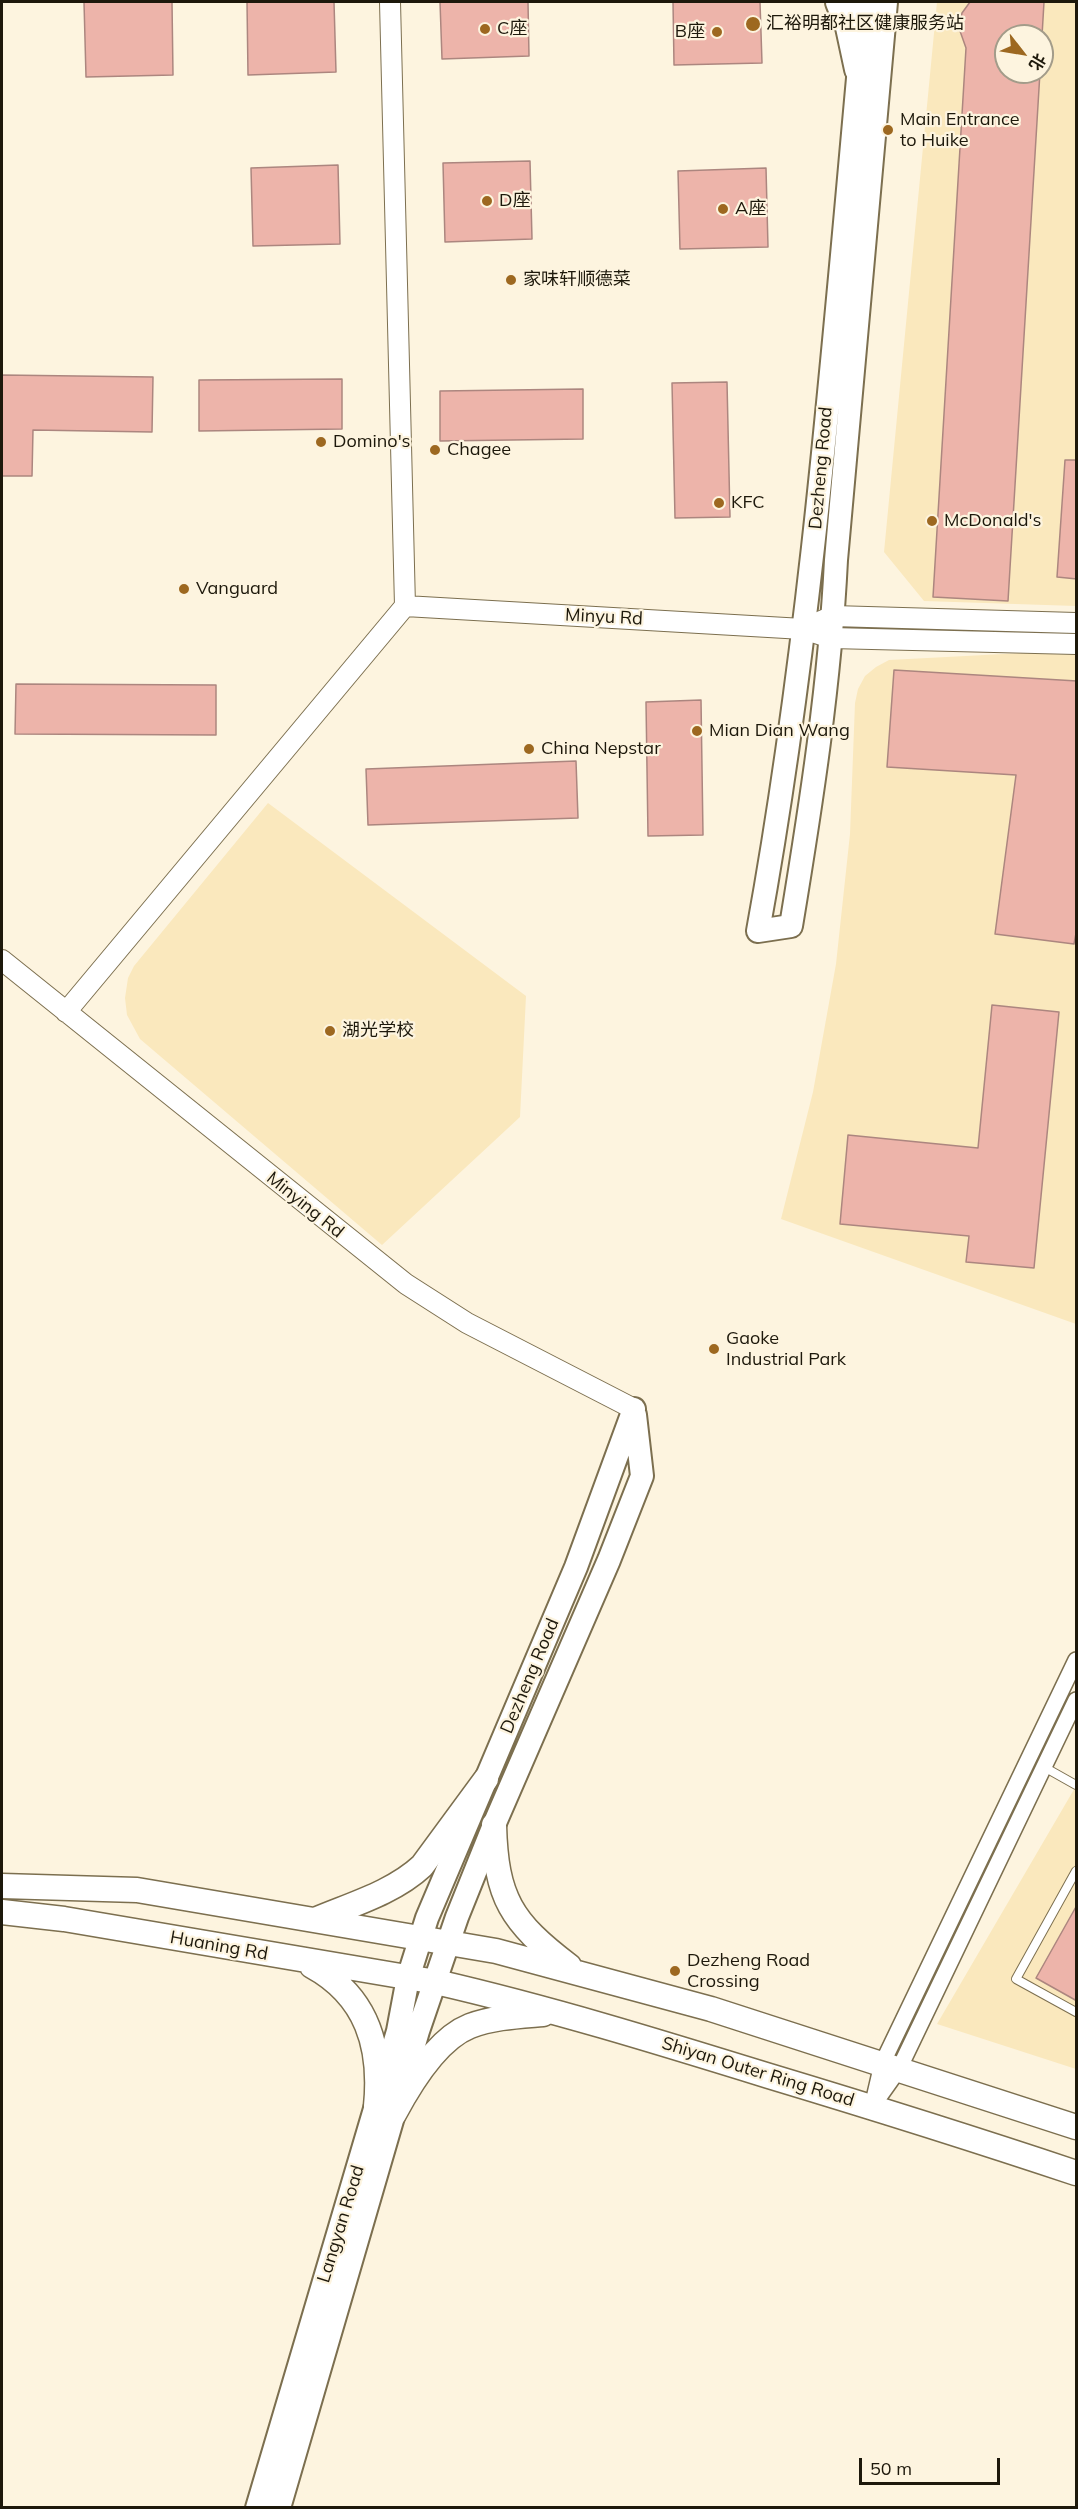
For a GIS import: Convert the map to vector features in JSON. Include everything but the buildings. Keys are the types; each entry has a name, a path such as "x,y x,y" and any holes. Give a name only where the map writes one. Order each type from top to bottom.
{"highway":[{"path":"840,2 850,27 859,69"}],"main road":[{"name":"Dezheng Road","path":"865,2 816,528 784,776 758,931 791,926 818,751 832,627 886,2"},
{"name":"Dezheng Road","path":"449,1944 467,1890 609,1560 642,1476 634,1409"},
{"name":"Dezheng Road","path":"420,1939 441,1883 576,1567 634,1409"},
{"path":"315,1920 381,1892 413,1874 486,1779"},
{"path":"494,1825 497,1869 501,1886 512,1910 531,1935 575,1971"},
{"path":"2,1886 136,1890 496,1951 711,2009 1077,2127"},
{"name":"Huaning Rd","path":"2,1912 64,1919 436,1982"},
{"name":"Langyan Road","path":"279,2508 385,2110 408,1978 420,1939"},
{"name":"Langyan Road","path":"257,2508 385,2110 418,2031 449,1944"},
{"path":"305,1961 327,1974 348,1992 360,2011 370,2032 385,2110 408,2088 427,2062 448,2040 466,2027 491,2019 560,2012"},
{"name":"Shiyan Outer Ring Road","path":"436,1982 560,2012 872,2107 1077,2173"}],"street":[{"path":"66,1012 405,606 390,2"},
{"name":"Minyu Rd","path":"405,606 803,629 832,627"},
{"path":"832,627 1077,623"},
{"path":"832,627 1077,644"},
{"name":"Minying Rd","path":"2,960 406,1284 477,1328 634,1409"},
{"path":"872,2107 1077,1660"},
{"path":"891,2066 1077,1700"}],"lane":[{"path":"1044,1767 1077,1785"},
{"path":"1077,1871 1016,1979 1077,2012"}],"shaded area":[{"path":"937,2 1076,2 1076,606 924,601 884,552"},
{"path":"1023,653 1076,655 1076,1324 781,1219 813,1092 836,964 850,834 855,703 858,689 865,676 889,660"},
{"name":"湖光学校","path":"268,803 526,996 520,1117 382,1245 140,1039 127,1015 125,998 128,978 134,966"},
{"path":"1076,1786 1076,2069 937,2024"}],"place":[{"name":"汇裕明都社区健康服务站","path":"753,24"},
{"name":"C座","path":"485,29"},
{"name":"B座","path":"717,32"},
{"name":"Main Entrance to Huike","path":"888,130"},
{"name":"D座","path":"487,201"},
{"name":"A座","path":"723,209"},
{"name":"家味轩顺德菜","path":"511,280"},
{"name":"Domino's","path":"321,442"},
{"name":"Chagee","path":"435,450"},
{"name":"KFC","path":"719,503"},
{"name":"McDonald's","path":"932,521"},
{"name":"Vanguard","path":"184,589"},
{"name":"Mian Dian Wang","path":"697,731"},
{"name":"China Nepstar","path":"529,749"},
{"name":"湖光学校","path":"330,1031"},
{"name":"Gaoke Industrial Park","path":"714,1349"},
{"name":"Dezheng Road Crossing","path":"675,1971"}]}
